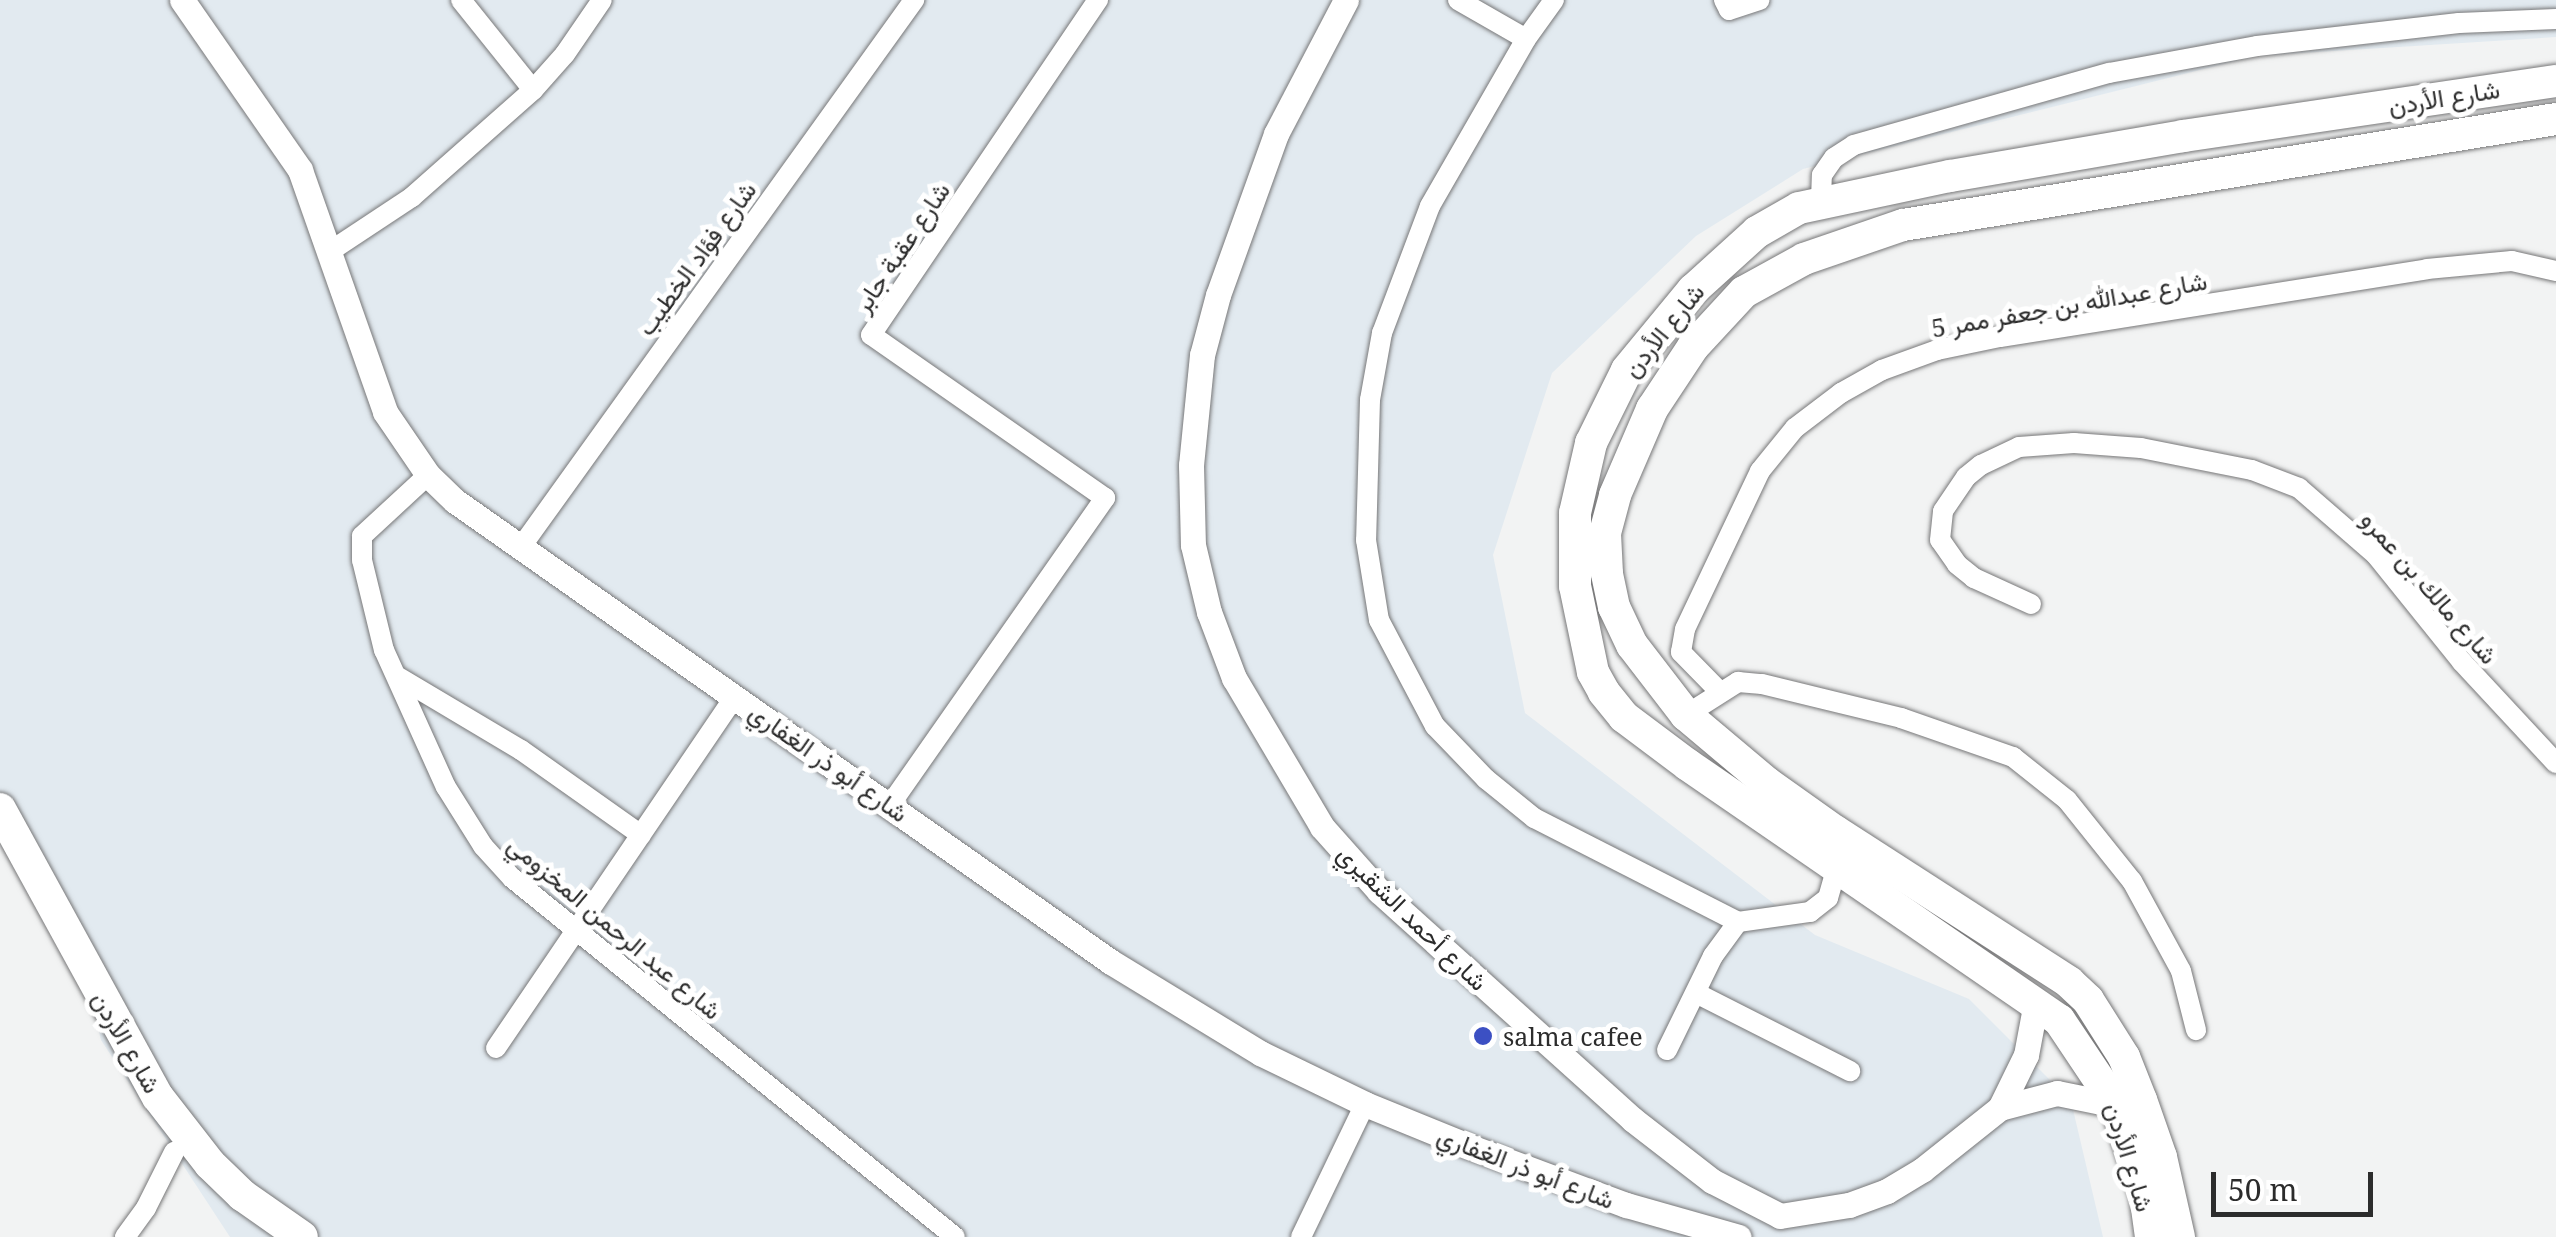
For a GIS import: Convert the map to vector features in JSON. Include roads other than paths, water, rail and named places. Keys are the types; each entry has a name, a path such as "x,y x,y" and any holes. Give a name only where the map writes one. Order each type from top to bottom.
{"highway":[{"name":"شارع الأردن","path":"2151,1237 2144,1194 2116,1104 2070,1032 2036,1002 1836,870 1624,718 1593,672 1575,586 1575,514 1591,443 1627,370 1726,258 1778,218 1821,200 2183,136 2556,81"},
{"name":"شارع الأردن","path":"2180,1237 2161,1158 2141,1100 2124,1058 2088,1000 2069,982 1836,832 1686,715 1632,645 1614,607 1605,533 1632,447 1652,408 1693,347 1727,308 1789,265 1904,225 2189,176 2556,120"},
{"path":"2183,136 2189,176"},
{"name":"شارع الأردن","path":"0,808 158,1097 210,1164 242,1195 302,1237"},
{"name":"شارع الأردن","path":"0,846 105,1048 174,1152 260,1237"}],"street":[{"name":"شارع أبو ذر الغفاري","path":"182,0 300,170 332,250 386,412 428,475 455,501 1180,1007 1260,1053 1365,1104 1626,1205 1738,1237"},
{"path":"461,0 533,90"},
{"path":"332,250 412,196 533,90 565,54 602,0"},
{"name":"شارع فؤاد الخطيب","path":"521,548 732,247 914,0"},
{"name":"شارع عقبة جابر","path":"890,805 1105,498 871,335 1098,0"},
{"name":"شارع أحمد الشقيري","path":"1346,0 1276,134 1218,295 1202,355 1191,465 1191,533 1209,612 1234,678 1285,770 1345,857 1632,1118 1712,1181 1780,1216 1849,1205 1887,1191 1922,1170 2000,1108"},
{"path":"1458,0 1526,39"},
{"path":"1554,0 1526,39 1430,206 1382,333 1370,400 1366,540 1380,620 1435,726 1486,780 1534,818 1738,922 1800,917 1810,912 1828,898 1836,870"},
{"path":"1724,0 1729,10 1759,0"},
{"path":"1821,200 1822,174 1834,158 1854,145 2109,73 2257,46 2459,23 2556,19"},
{"name":"شارع عبدالله بن جعفر ممر 5","path":"1720,692 1681,652 1685,630 1760,471 1795,428 1882,370 1938,350 2000,336 2427,269 2512,261 2556,272"},
{"name":"شارع مالك بن عمرو","path":"2031,604 1974,578 1957,564 1940,540 1943,511 1966,476 1981,464 2018,447 2074,443 2141,448 2252,470 2298,488 2376,555 2462,662 2553,755"},
{"name":"شارع عبد الرحمن المخزومي","path":"428,475 362,536 370,604 446,787 483,846 512,878 956,1237"},
{"path":"398,676 520,750 641,835"},
{"path":"1686,715 1738,682 1796,690 2014,757 2042,776 2132,880 2181,971 2196,1030"},
{"path":"496,1048 735,696"},
{"path":"1667,1050 1713,956 1738,922"},
{"path":"1696,993 1850,1071"},
{"path":"2000,1108 2026,1054 2036,1002"},
{"path":"2000,1108 2057,1092 2116,1104"},
{"path":"1300,1237 1365,1104"},
{"path":"125,1237 174,1152"}],"place":[{"name":"salma cafee","path":"1483,1036"}]}
